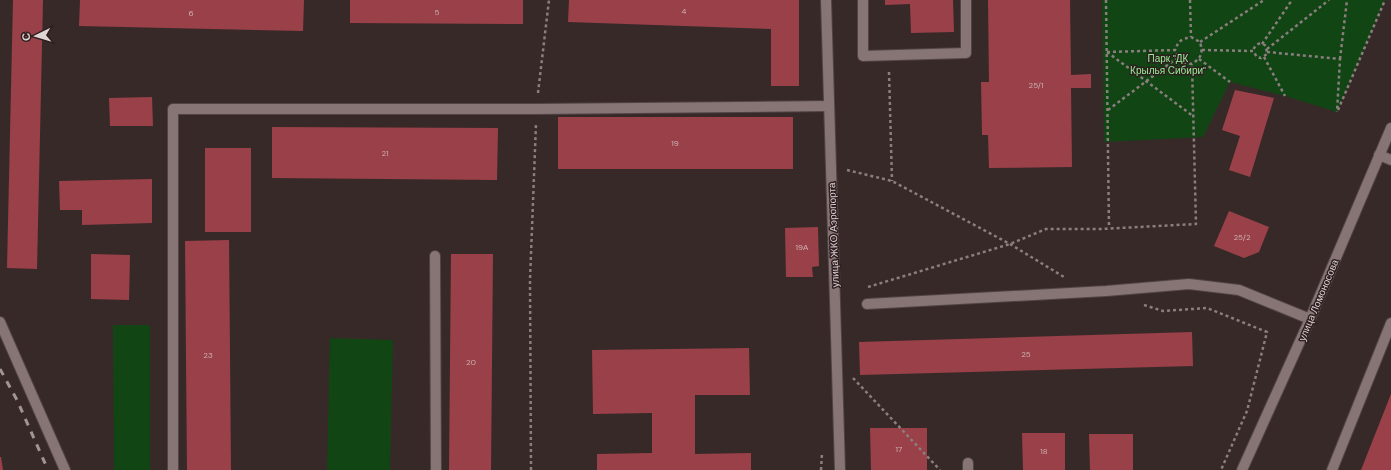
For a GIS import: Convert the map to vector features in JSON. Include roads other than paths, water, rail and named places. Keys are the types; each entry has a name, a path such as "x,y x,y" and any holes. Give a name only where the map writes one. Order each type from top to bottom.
{"street":[{"name":"улица ЖКО Аэропорта","path":"826,0 840,470"},
{"path":"863,0 863,56 966,53 966,0"},
{"path":"173,470 173,109 536,109 829,106"},
{"name":"улица Ломоносова","path":"1242,470 1310,319 1391,128"},
{"path":"1379,155 1391,160"},
{"path":"435,256 436,470"},
{"path":"867,304 1106,291 1189,284 1239,290 1310,319"},
{"path":"0,322 65,470"},
{"path":"1332,470 1391,323"}],"railway":[{"path":"0,369 17,400 48,470"}],"park label":[{"name":"Парк \"ДК Крылья Сибири\"","path":"1168,64"}]}
